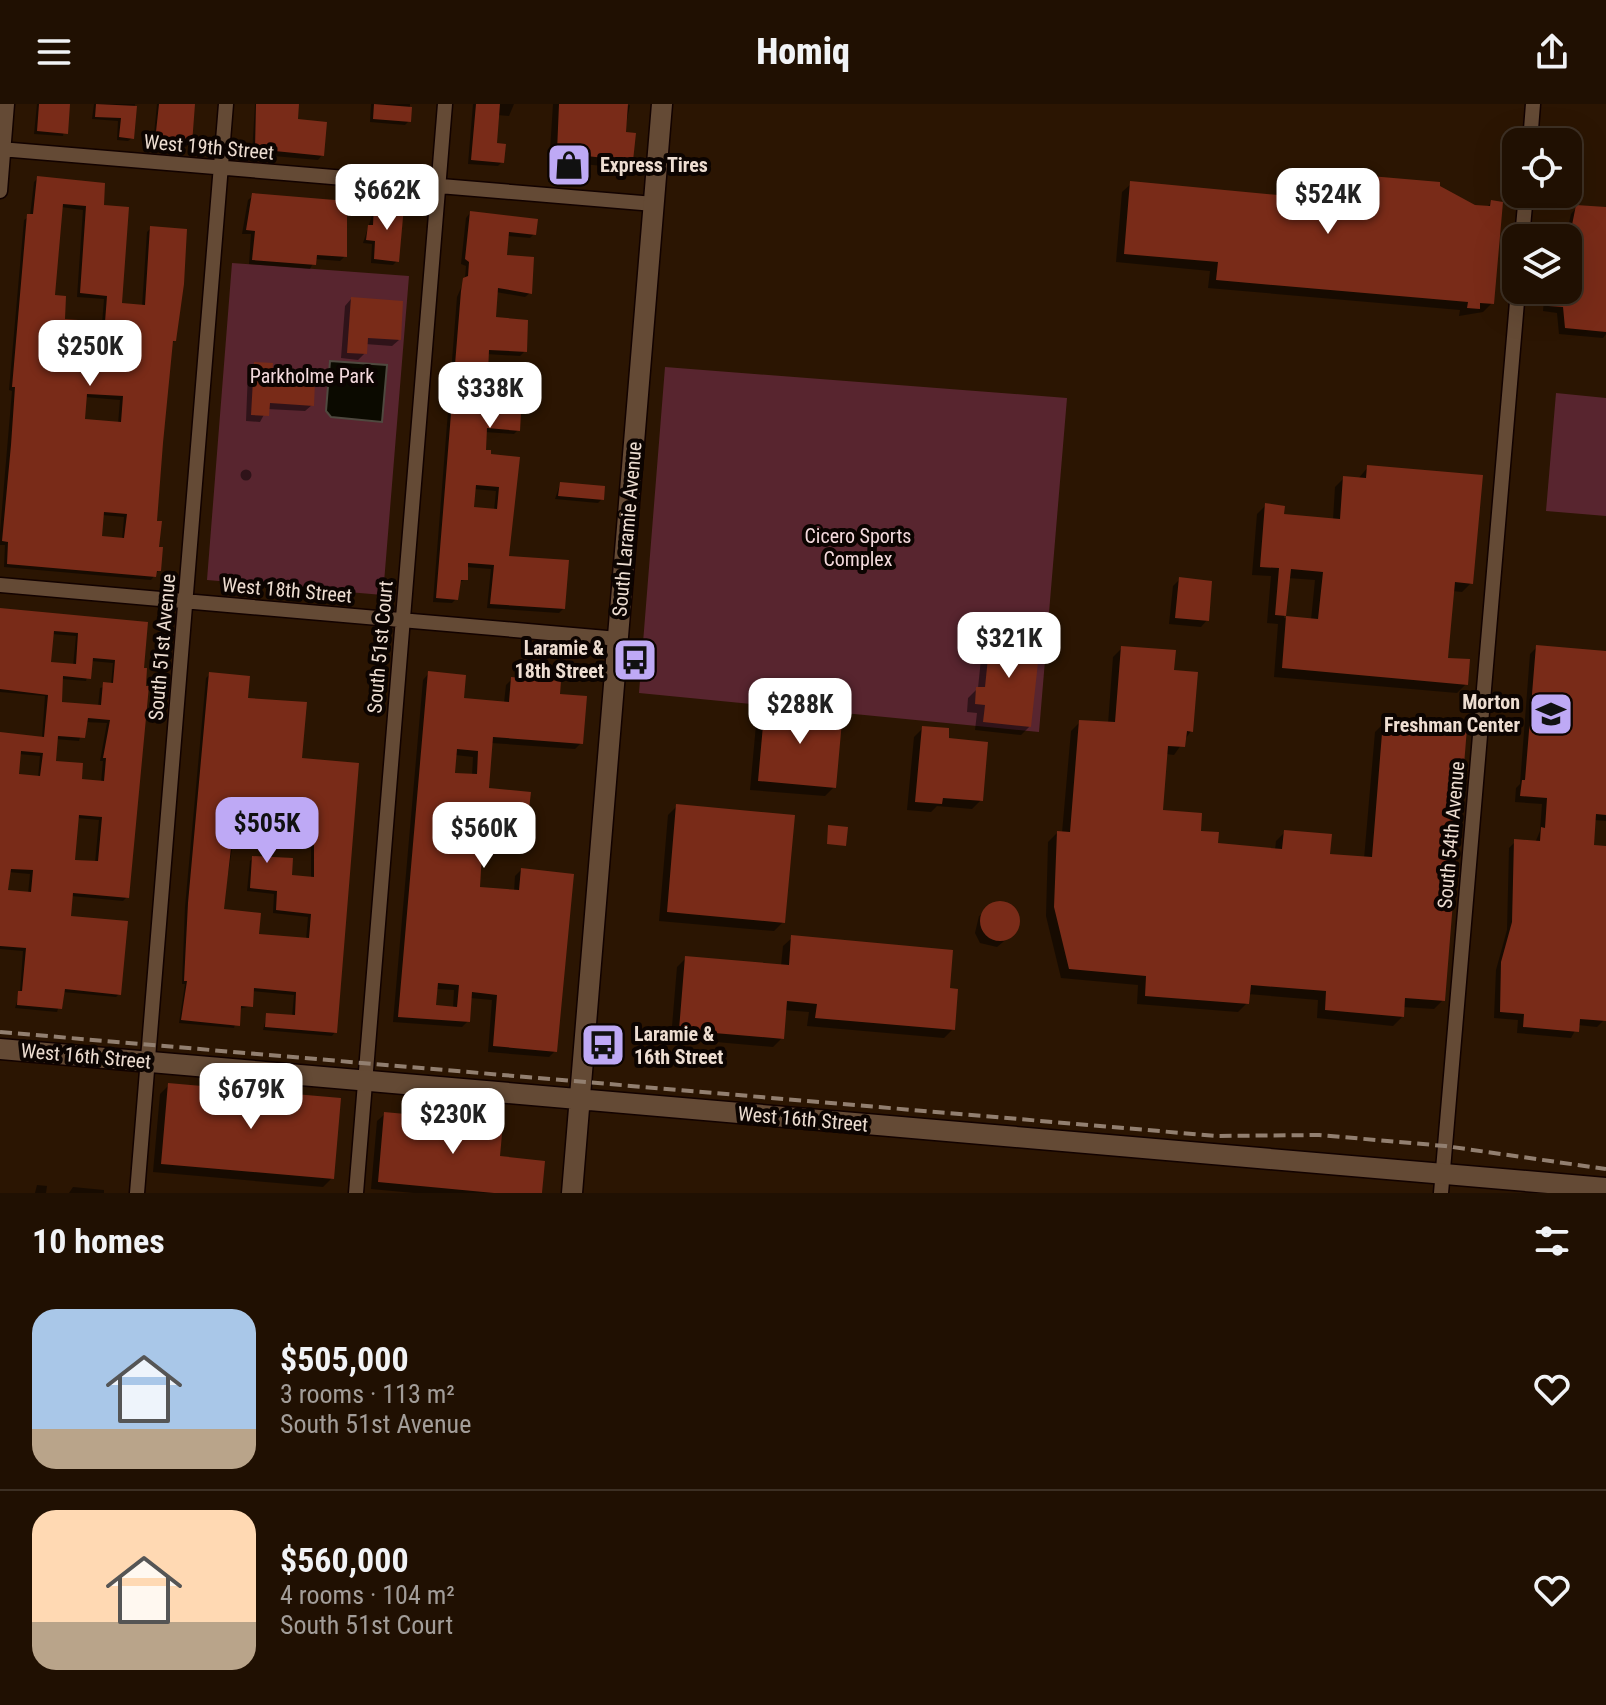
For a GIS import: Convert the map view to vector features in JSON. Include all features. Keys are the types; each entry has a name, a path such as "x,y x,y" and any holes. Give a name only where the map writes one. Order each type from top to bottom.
{"street":[{"path":"0,191 7,104"},
{"name":"South 51st Avenue","path":"137,1193 226,104"},
{"name":"South 51st Court","path":"356,1193 445,104"},
{"name":"South Laramie Avenue","path":"572,1193 662,104"},
{"path":"1531,128 1533,104"},
{"name":"West 19th Street","path":"2,149 654,204"},
{"name":"South 54th Avenue","path":"1442,1184 1517,304"},
{"name":"West 18th Street","path":"0,585 618,639"},
{"name":"West 16th Street","path":"0,1049 580,1099 1442,1184 1606,1188"}],"green space":[{"name":"Parkholme Park","path":"232,263 409,276 383,595 207,580"},
{"name":"Cicero Sports Complex","path":"665,367 1067,398 1039,732 639,693"},
{"path":"1556,393 1606,398 1606,516 1546,511"}],"shaded area":[{"path":"330,361 387,365 382,422 331,417 326,411"}],"building":[{"path":"39,104 70,104 68,134 37,131"},
{"path":"96,104 137,106 134,139 119,137 121,118 95,117"},
{"path":"159,104 195,104 192,144 155,141"},
{"path":"256,104 299,104 298,119 327,122 324,156 255,149"},
{"path":"374,104 412,107 411,122 373,119"},
{"path":"476,104 500,104 497,143 506,144 504,163 471,160"},
{"path":"559,104 628,104 626,132 636,133 633,161 586,156 584,177 556,175"},
{"path":"1312,171 1440,182 1440,186 1475,205 1490,206 1491,200 1502,202 1494,304 1480,303 1480,309 1467,308 1468,302 1216,280 1218,262 1124,254 1130,181 1309,198"},
{"path":"37,176 105,183 104,205 129,207 122,303 145,305 150,226 187,229 184,284 176,341 173,341 163,443 157,521 162,521 159,547 163,547 161,571 157,571 156,577 7,564 8,542 2,541 15,387 12,387 27,214 33,214","holes":["63,204 86,206 80,293 107,296 105,322 65,319 66,296 55,295","87,394 123,396 121,422 85,419","104,512 127,514 124,538 102,536"]},
{"path":"252,193 347,201 347,257 317,255 316,265 252,260 255,231 246,230"},
{"path":"374,204 404,206 399,262 374,259 375,241 366,240 368,225 373,225"},
{"path":"1606,207 1606,332 1565,328 1563,307 1548,306 1582,304 1582,224 1572,224 1575,208"},
{"path":"470,211 538,219 536,235 509,232 507,255 534,257 532,294 498,288 496,317 528,320 527,352 489,350 488,373 523,377 520,431 487,428 486,450 491,450 491,454 520,457 509,556 569,560 565,609 490,604 494,565 468,563 468,580 461,580 458,600 436,598 461,291 463,278 468,276 469,262 465,259","holes":["476,485 499,487 497,509 474,507"]},
{"path":"351,297 403,301 401,340 368,338 367,354 347,353"},
{"path":"254,362 273,363 272,378 315,381 314,406 270,403 269,416 251,415"},
{"path":"1367,465 1483,475 1473,584 1455,582 1448,658 1470,659 1468,685 1282,668 1286,616 1275,615 1279,568 1260,567 1265,503 1285,506 1284,514 1340,519 1343,476 1366,478","holes":["1291,569 1323,572 1318,619 1286,616"]},
{"path":"560,482 605,486 604,500 558,496"},
{"path":"1179,577 1212,581 1209,621 1175,618"},
{"path":"0,608 148,622 144,668 147,668 146,686 149,686 129,898 73,893 71,916 128,921 121,995 65,989 62,1009 17,1005 18,991 22,991 26,948 0,946 0,732 44,737 48,695 0,689","holes":["54,631 78,633 76,664 51,662","93,658 115,660 113,683 103,682 101,705 62,702 63,676 91,679","88,718 110,720 103,758 106,758 104,781 82,779 83,763 56,761 58,736 85,738","21,751 43,753 40,776 19,774","79,815 102,817 98,861 75,860","11,869 33,870 31,892 8,890"]},
{"path":"991,628 1028,631 1026,652 1039,653 1031,727 983,722 985,705 975,704 976,687 985,687"},
{"path":"1536,645 1606,651 1606,815 1596,814 1594,845 1606,846 1606,1021 1580,1019 1579,1032 1523,1027 1524,1014 1500,1012 1501,962 1512,922 1514,839 1540,841 1541,827 1545,828 1547,798 1520,796 1522,780 1525,780"},
{"path":"1121,646 1176,650 1174,670 1198,672 1193,732 1187,731 1185,747 1168,746 1163,810 1202,813 1201,831 1219,832 1218,843 1282,849 1284,830 1332,834 1330,854 1372,857 1383,721 1467,728 1445,1001 1405,998 1404,1017 1325,1010 1326,991 1251,985 1249,1004 1145,996 1146,976 1069,969 1054,907 1057,831 1070,832 1079,720 1115,722"},
{"path":"428,671 466,675 464,698 509,702 511,677 561,681 560,694 587,696 583,744 493,737 489,788 531,792 529,809 488,806 480,887 519,890 521,868 574,874 557,1052 493,1046 497,995 472,992 470,1022 398,1017","holes":["457,749 478,751 477,774 455,773","449,828 471,829 469,853 447,851","438,983 459,985 457,1007 436,1005"]},
{"path":"209,672 250,676 248,698 307,702 302,758 359,763 337,1033 265,1027 266,1013 295,1015 296,992 254,988 253,1007 241,1006 240,1026 181,1020 187,981 184,981","holes":["237,828 314,835 314,877 292,875 293,858 252,856 250,888 277,891 276,910 311,914 309,938 259,934 261,913 224,909 231,848 236,848"]},
{"path":"765,703 843,710 836,788 758,781"},
{"path":"922,726 949,728 949,738 988,742 983,801 943,798 942,804 915,802"},
{"path":"676,804 795,815 785,923 667,912"},
{"path":"828,825 848,827 846,846 827,844"},
{"path":"1000,901 1014,907 1020,921 1014,935 1000,941 986,935 980,921 986,907"},
{"path":"791,935 953,950 950,988 958,989 955,1030 815,1018 817,1004 787,1001 784,1039 679,1030 685,956 789,965"},
{"path":"168,1083 341,1098 334,1179 161,1164"},
{"path":"384,1112 503,1123 500,1156 545,1161 542,1193 494,1193 378,1182"}],"railway":[{"path":"0,1032 1217,1136 1319,1135 1445,1146 1606,1169"}],"place":[{"name":"Express Tires","path":"569,165"},
{"name":"Laramie & 18th Street","path":"635,660"},
{"name":"Morton Freshman Center","path":"1551,714"},
{"name":"Laramie & 16th Street","path":"603,1045"}]}
